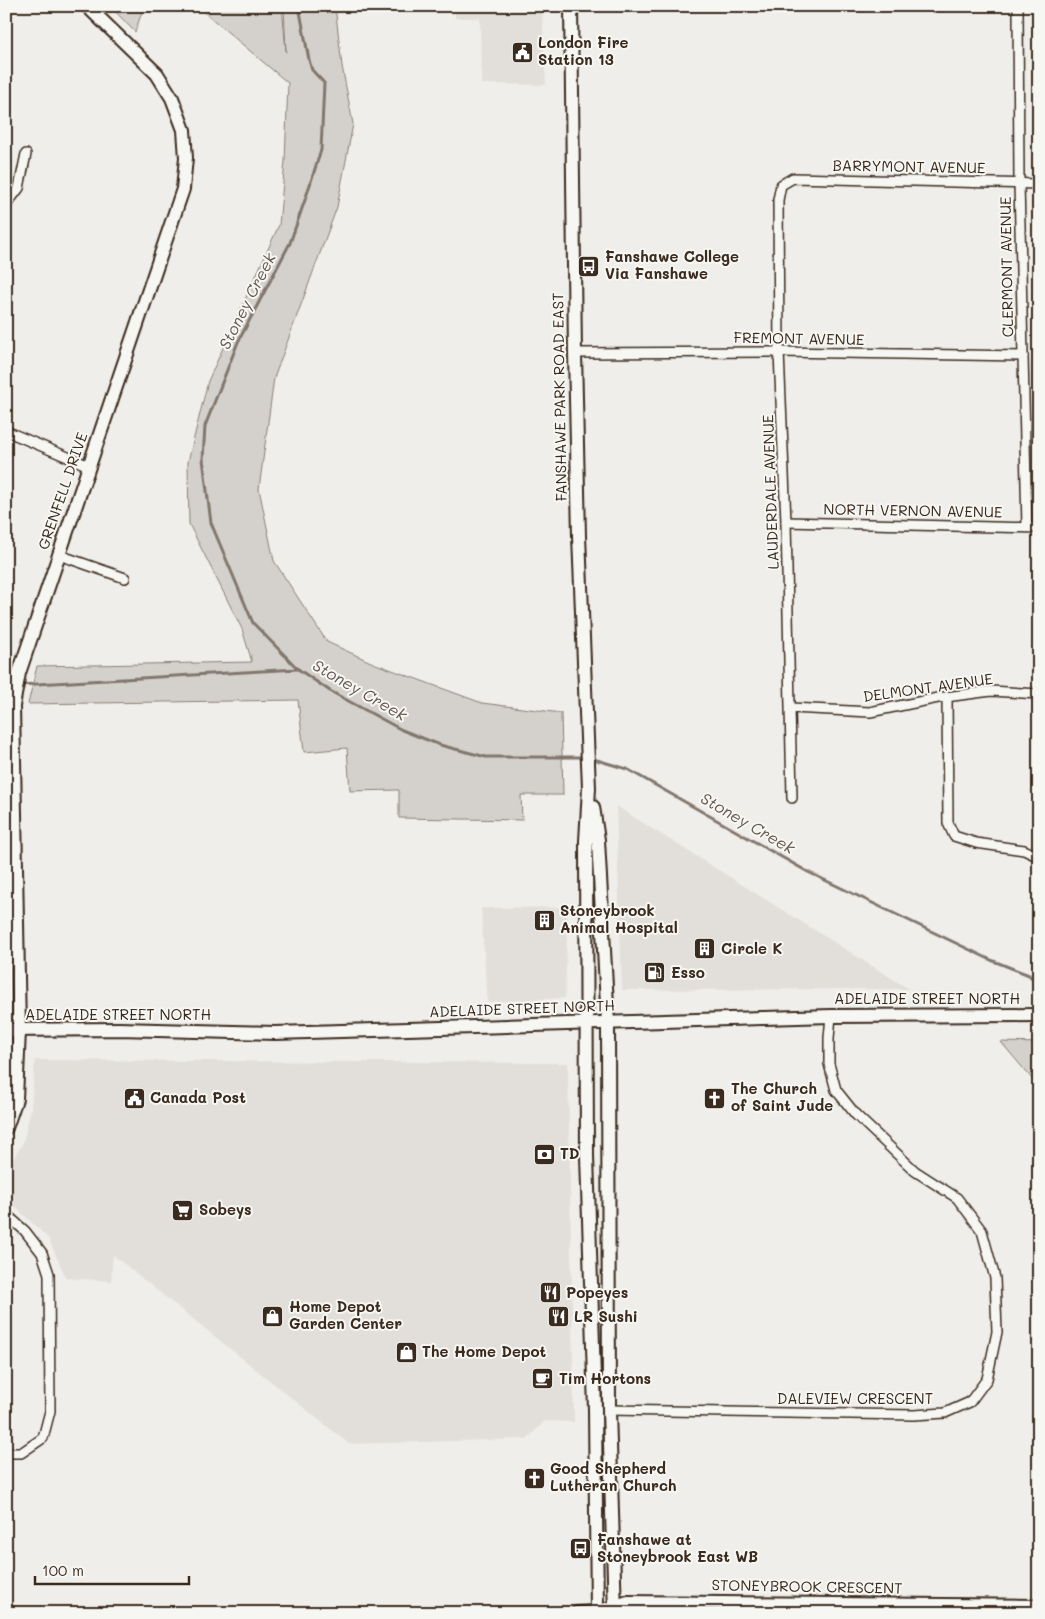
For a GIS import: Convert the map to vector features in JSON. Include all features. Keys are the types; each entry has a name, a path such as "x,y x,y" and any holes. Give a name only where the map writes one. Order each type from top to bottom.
{"main road":[{"name":"GRENFELL DRIVE","path":"6,1128 16,1099 11,870 13,706 19,673 183,189 186,158 184,130 172,98 157,74 87,6"},
{"name":"FANSHAWE PARK ROAD EAST","path":"571,6 575,353 589,788 586,841 588,1156 597,1612"},
{"name":"FANSHAWE PARK ROAD EAST","path":"589,788 598,840 608,1023 609,1410 614,1609"},
{"name":"ADELAIDE STREET NORTH","path":"13,1030 119,1029 275,1033 831,1016 1039,1015"},
{"name":"STONEYBROOK CRESCENT","path":"576,1613 614,1609 628,1602 1039,1606"}],"street":[{"name":"CLERMONT AVENUE","path":"1018,6 1027,527"},
{"path":"6,205 19,188 26,154"},
{"name":"BARRYMONT AVENUE","path":"780,185 793,178 1039,184"},
{"name":"LAUDERDALE AVENUE","path":"780,185 778,200 779,352 786,522 792,798"},
{"name":"FREMONT AVENUE","path":"575,353 779,352 1023,356"},
{"path":"6,431 89,466"},
{"name":"NORTH VERNON AVENUE","path":"786,522 1039,528"},
{"path":"59,555 125,578"},
{"name":"DELMONT AVENUE","path":"791,708 870,712 947,697 991,691 1039,694"},
{"path":"947,697 948,823 954,836 976,844 1024,850 1039,856"},
{"name":"DALEVIEW CRESCENT","path":"609,1410 914,1415 945,1413 970,1402 987,1379 997,1332 995,1278 982,1231 957,1198 915,1171 856,1115 836,1090 829,1064 831,1016"},
{"path":"6,1214 25,1231 42,1253 49,1274 50,1411 43,1438 21,1453 6,1453"}],"shaded area":[{"path":"110,6 144,6 135,32"},
{"path":"197,6 282,6 286,52 284,6 335,6 342,66 353,124 337,207 274,378 259,489 274,561 327,642 373,663 482,703 561,713 563,795 521,795 522,820 399,818 399,790 350,791 347,748 304,752 298,700 28,704 37,666 252,662 242,629 189,524 188,462 208,381 279,225 285,161 288,83"},
{"path":"455,6 542,6 546,85 481,84 480,18 455,18"},
{"path":"616,806 909,989 622,990"},
{"path":"568,907 565,998 487,1002 481,908"},
{"path":"1001,1042 1039,1043 1039,1087"},
{"path":"35,1060 568,1063 574,1422 545,1421 527,1439 349,1444 113,1255 111,1281 66,1278 48,1238 6,1198 6,1170 23,1143 31,1108"}],"waterway":[{"name":"Stoney Creek","path":"299,6 312,70 324,83 321,150 290,243 238,342 205,426 203,459 211,523 253,623 298,669 330,691 402,730 440,745 486,757 584,757"},
{"path":"19,685 298,669"},
{"path":"6,686 13,685"},
{"name":"Stoney Creek","path":"590,758 627,769 808,872 991,960 1029,975 1039,985"}],"place":[{"name":"London Fire Station 13","path":"522,52"},
{"name":"Fanshawe College Via Fanshawe","path":"589,266"},
{"name":"Stoneybrook Animal Hospital","path":"544,920"},
{"name":"Circle K","path":"705,949"},
{"name":"Esso","path":"655,973"},
{"name":"Canada Post","path":"134,1098"},
{"name":"The Church of Saint Jude","path":"715,1098"},
{"name":"TD","path":"544,1154"},
{"name":"Sobeys","path":"183,1210"},
{"name":"Popeyes","path":"550,1293"},
{"name":"Home Depot Garden Center","path":"273,1316"},
{"name":"LR Sushi","path":"558,1317"},
{"name":"The Home Depot","path":"406,1352"},
{"name":"Tim Hortons","path":"543,1379"},
{"name":"Good Shepherd Lutheran Church","path":"534,1478"},
{"name":"Fanshawe at Stoneybrook East WB","path":"581,1549"}]}
